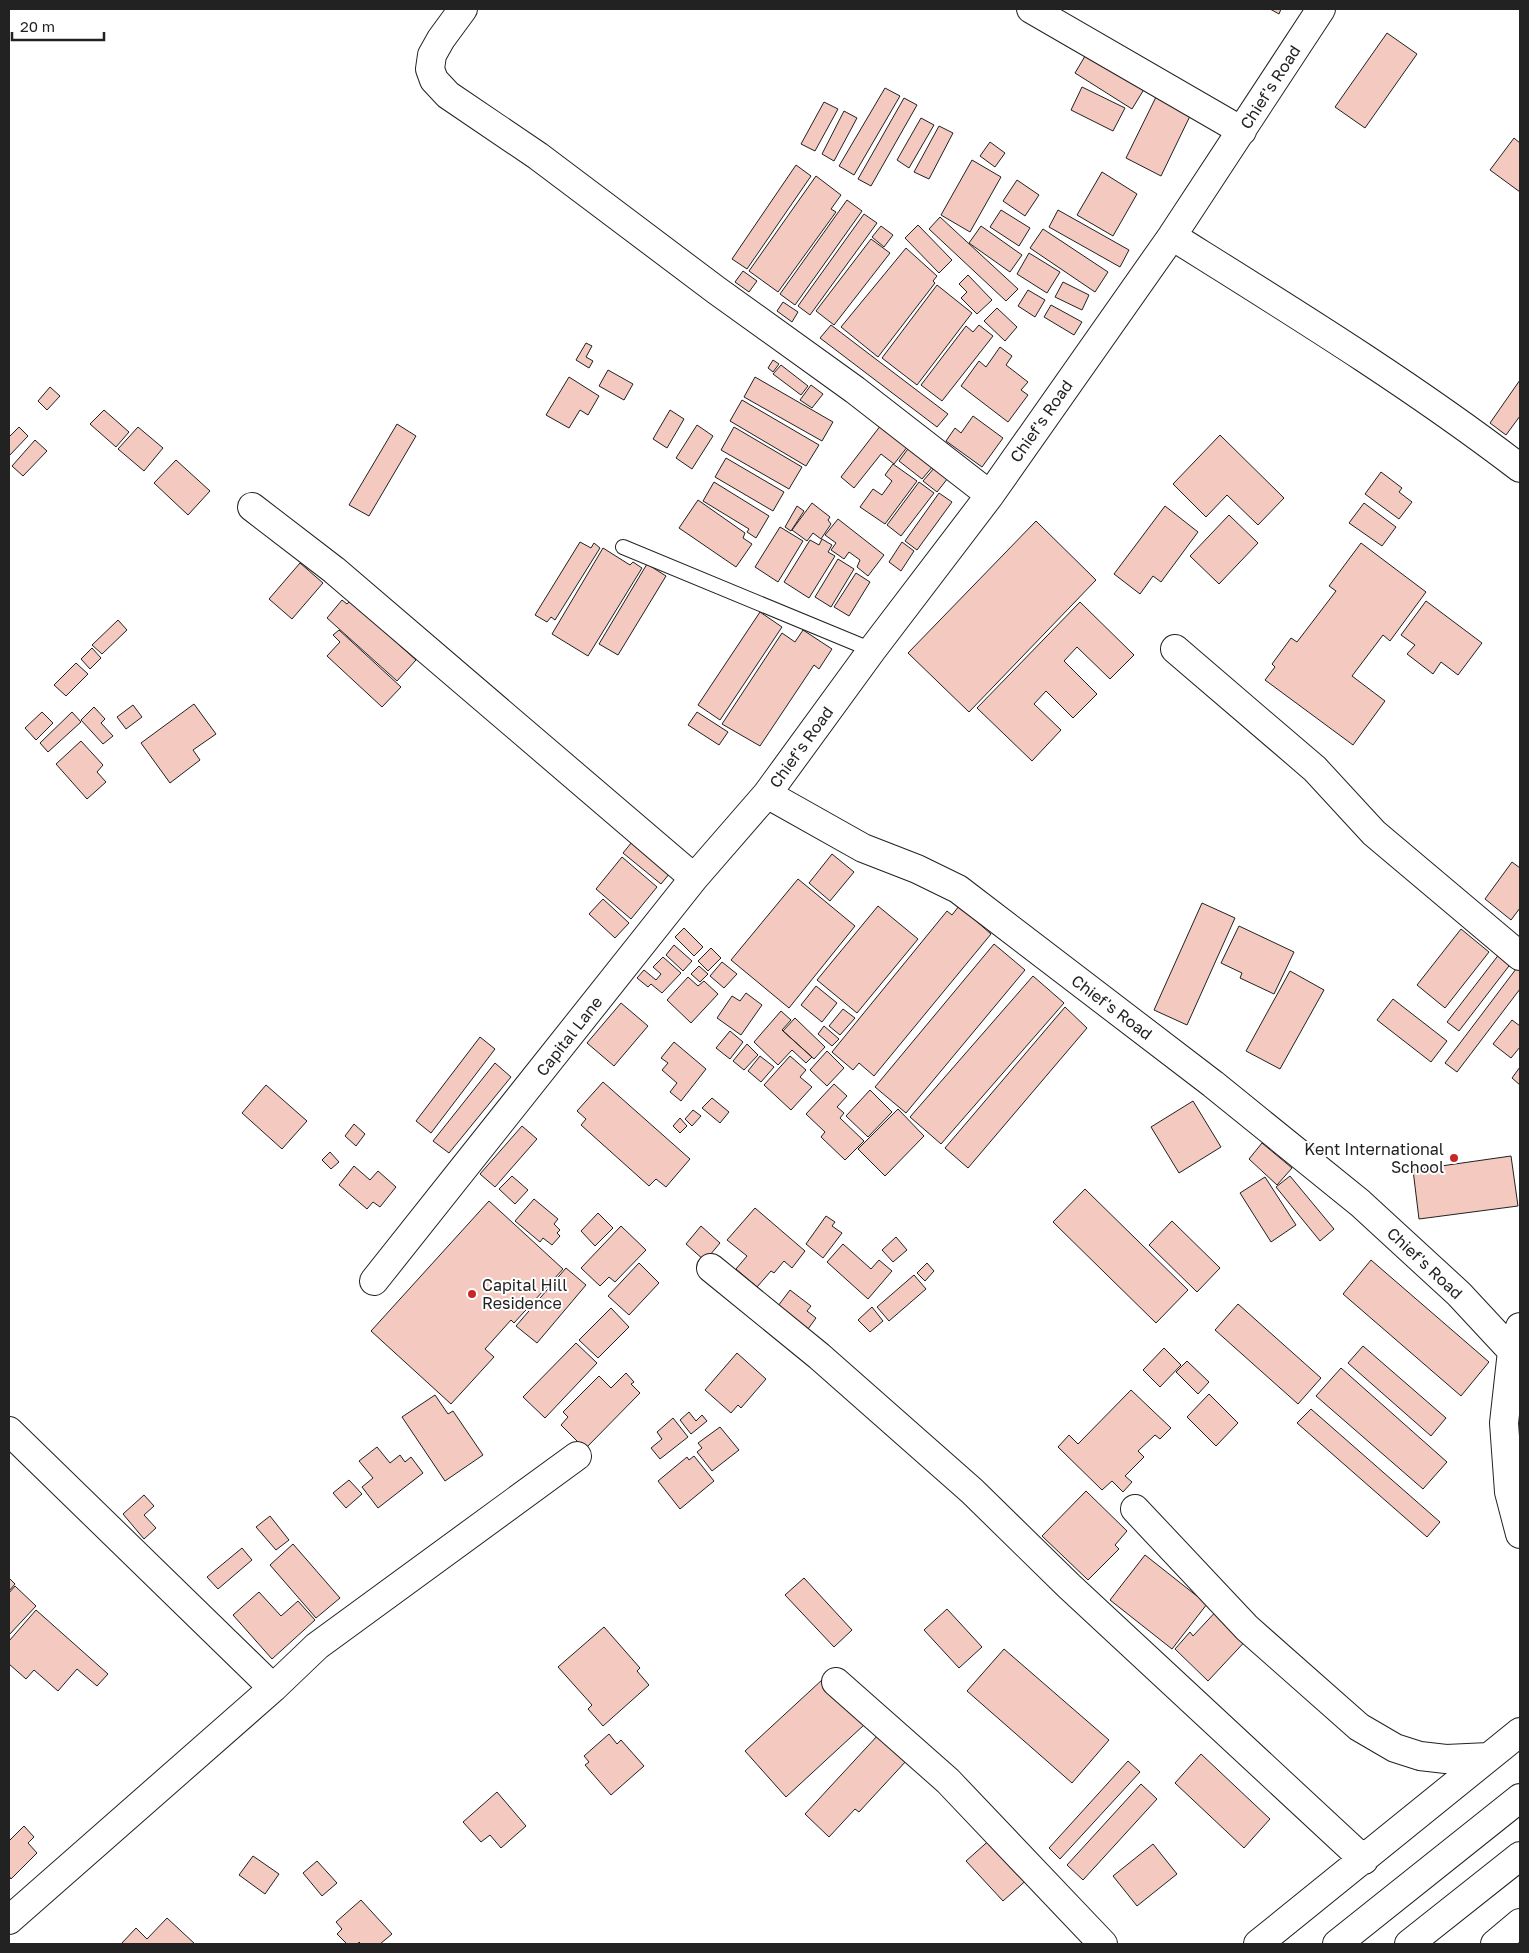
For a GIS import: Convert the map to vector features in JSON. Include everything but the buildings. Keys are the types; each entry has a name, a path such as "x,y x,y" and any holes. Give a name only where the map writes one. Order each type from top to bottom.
{"main road":[{"path":"463,9 432,55 430,69 434,80 448,95 538,156 716,290 855,390 990,495"},
{"path":"1031,9 1242,131"},
{"name":"Chief's Road","path":"1321,9 1172,236 990,495 872,650 767,794 863,848 917,869 958,890 1213,1084 1360,1203 1459,1294 1516,1339"},
{"path":"1172,236 1335,339 1466,426 1520,468"},
{"path":"252,507 334,570 694,878"},
{"path":"1175,649 1315,769 1374,833 1520,956"},
{"name":"Capital Lane","path":"374,1281 694,878 767,794"},
{"path":"711,1268 818,1356 972,1491 1069,1586 1364,1860"},
{"path":"1516,1339 1504,1423 1509,1492 1520,1534"},
{"path":"9,1431 273,1688"},
{"path":"9,1920 273,1688 317,1646 577,1456"},
{"path":"1135,1509 1247,1628 1359,1728 1394,1748 1420,1756 1446,1759 1489,1757"},
{"path":"836,1682 948,1781 1103,1944"},
{"path":"1258,1944 1520,1732"},
{"path":"1337,1944 1520,1798"},
{"path":"1410,1944 1520,1856"},
{"path":"1495,1944 1520,1923"}],"lane":[{"path":"623,548 872,650"}],"place":[{"name":"Kent International School","path":"1454,1158"},
{"name":"Capital Hill Residence","path":"472,1294"}]}
